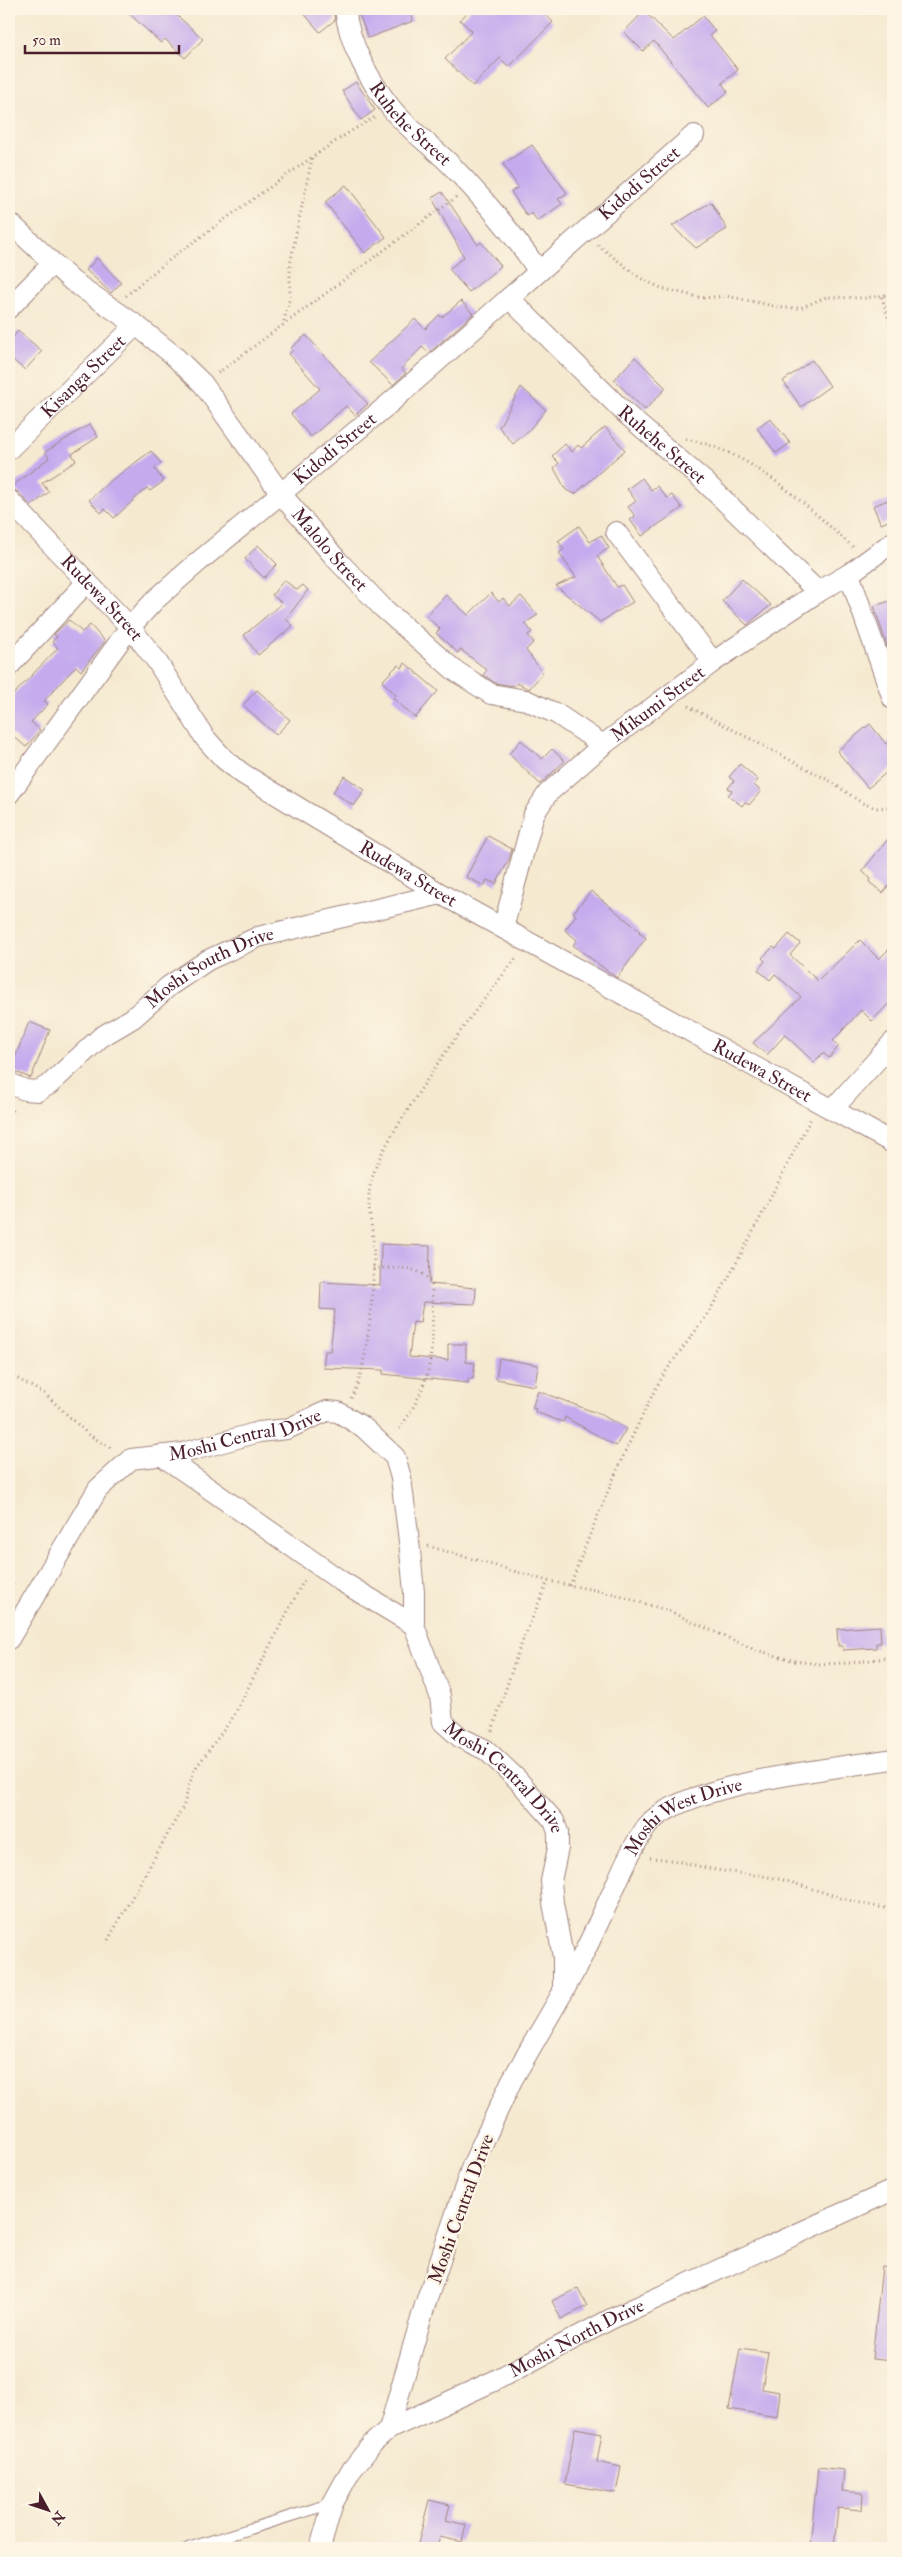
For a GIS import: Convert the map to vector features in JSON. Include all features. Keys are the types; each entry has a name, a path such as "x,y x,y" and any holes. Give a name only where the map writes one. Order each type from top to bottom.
{"street":[{"name":"Ruhehe Street","path":"345,9 346,19 363,66 391,108 494,211 538,270"},
{"name":"Kidodi Street","path":"9,794 130,627 197,563 390,403 538,270 694,135"},
{"name":"Malolo Street","path":"9,222 90,295 113,308 136,325 172,354 203,384 281,494 338,560 383,608 454,670 491,694 526,700 558,714 603,745"},
{"path":"9,308 53,263"},
{"name":"Ruhehe Street","path":"509,298 625,413 703,480 818,592"},
{"name":"Kisanga Street","path":"9,449 136,325"},
{"name":"Rudewa Street","path":"9,500 86,583 130,627 156,660 204,738 224,759 331,830 441,894 893,1143"},
{"path":"616,532 713,662"},
{"name":"Mikumi Street","path":"503,928 534,814 548,793 603,745 713,662 818,592 849,574 893,542"},
{"path":"849,574 893,699"},
{"path":"9,666 86,583"},
{"name":"Moshi South Drive","path":"9,1083 25,1090 38,1091 50,1084 101,1037 133,1018 169,986 208,960 258,937 441,894"},
{"path":"826,1106 893,1042"},
{"name":"Moshi Central Drive","path":"131,1459 183,1453 259,1432 287,1429 327,1411 338,1412 363,1427 386,1447 395,1457 401,1478 414,1592 414,1625 440,1696 443,1722 461,1738 486,1750 542,1806 558,1832 558,1848 551,1882 563,1957 563,1992 512,2080 472,2166 425,2306 389,2429"},
{"path":"161,1455 314,1562 414,1625"},
{"path":"9,1639 98,1490 131,1459"},
{"name":"Moshi West Drive","path":"563,1992 580,1962 628,1857 649,1824 664,1811 684,1800 739,1784 893,1759"},
{"name":"Moshi North Drive","path":"320,2548 333,2503 350,2472 373,2443 389,2429 494,2381 611,2319 893,2190"}],"lane":[{"path":"188,2548 333,2503"}],"path":[{"path":"113,308 174,256 348,132 391,108"},
{"path":"283,323 290,296 290,265 313,158"},
{"path":"203,384 470,186"},
{"path":"583,232 640,278 661,288 702,298 727,296 783,308 800,308 826,297 882,297 893,294"},
{"path":"882,297 893,334"},
{"path":"652,435 710,444 747,462 795,496 869,560"},
{"path":"669,696 830,781 862,803 876,808 893,808"},
{"path":"338,1412 352,1396 360,1382 366,1355 373,1238 367,1203 371,1181 385,1146 459,1030 528,943"},
{"path":"570,1586 622,1456 656,1388 667,1368 709,1311 826,1106"},
{"path":"372,1268 415,1270 428,1277 432,1286 431,1365 420,1398 386,1447"},
{"path":"9,1374 44,1394 89,1435 131,1459"},
{"path":"409,1541 570,1586 610,1593 666,1610 753,1649 795,1661 818,1664 850,1663 893,1657"},
{"path":"108,1940 183,1807 194,1770 232,1719 314,1562"},
{"path":"486,1750 518,1652 548,1580"},
{"path":"628,1857 667,1858 710,1869 788,1881 872,1907 893,1909"}],"building":[{"path":"124,9 170,9 203,39 185,58 165,39 161,43"},
{"path":"300,9 333,9 335,20 320,32"},
{"path":"357,9 408,9 413,21 368,38"},
{"path":"471,9 539,9 553,22 509,67 500,58 473,86 445,59 472,31 460,20"},
{"path":"644,11 674,40 703,16 715,31 710,35 738,70 722,83 728,92 708,108 654,41 643,51 624,32"},
{"path":"356,82 375,110 361,120 342,91"},
{"path":"532,145 567,193 558,199 562,204 537,221 532,213 527,216 511,192 518,187 503,164"},
{"path":"346,185 386,237 365,253 325,202"},
{"path":"442,192 478,245 481,242 501,266 469,292 449,269 464,257 432,198"},
{"path":"711,202 727,229 696,248 672,226"},
{"path":"97,258 121,283 111,293 86,270"},
{"path":"461,301 473,314 429,353 422,347 401,369 406,373 393,385 369,362 415,319 425,329 439,315 442,317"},
{"path":"18,331 42,351 25,370 9,357 9,342"},
{"path":"306,335 368,404 355,415 346,406 311,437 291,414 320,389 289,354 293,350 291,348"},
{"path":"635,357 666,388 645,410 614,380"},
{"path":"812,360 830,386 801,407 783,381"},
{"path":"521,387 546,410 528,431 513,444 499,427"},
{"path":"770,418 790,443 776,453 757,428"},
{"path":"90,424 98,437 72,454 76,461 42,483 49,492 31,506 18,492 10,488 49,458 45,452"},
{"path":"605,427 625,450 575,494 566,490 554,468 559,463 552,456 565,444 572,452 578,445 581,448"},
{"path":"151,451 161,463 154,468 164,481 150,491 147,488 114,518 105,509 101,513 89,500 109,482"},
{"path":"642,478 651,490 657,486 667,498 672,495 682,508 642,536 630,520 635,516 628,507 636,501 627,489"},
{"path":"893,498 893,519 881,524 873,506"},
{"path":"579,526 590,542 601,535 609,548 597,556 617,587 622,585 633,602 600,622 556,586 576,577 559,553 564,549 558,541"},
{"path":"258,545 277,564 264,578 245,559"},
{"path":"742,579 771,605 747,625 722,601"},
{"path":"284,580 297,590 303,585 308,590 286,619 293,626 258,655 244,635 282,603 272,595"},
{"path":"491,593 499,602 503,598 510,606 521,596 538,615 525,623 532,632 528,635 534,642 526,650 543,673 529,689 517,683 514,686 495,683 483,675 487,670 460,649 458,653 436,633 440,629 426,616 446,595 468,615"},
{"path":"893,600 893,658 891,658 874,606"},
{"path":"69,620 82,632 90,625 105,641 81,671 76,666 44,701 48,704 31,722 40,730 26,747 9,732 9,699 58,648 52,642 57,637 54,634"},
{"path":"405,663 438,691 415,718 393,698 396,695 382,681 398,665 402,668"},
{"path":"257,690 290,720 276,735 243,705"},
{"path":"870,724 886,744 893,738 893,767 868,788 837,751"},
{"path":"521,740 542,759 552,749 565,761 540,784 509,754"},
{"path":"740,764 758,780 754,785 761,791 749,805 745,802 742,806 728,795 732,791 728,788 734,781 729,777"},
{"path":"344,776 365,790 354,806 333,792"},
{"path":"893,833 893,881 883,893 869,882 871,879 862,871"},
{"path":"488,836 512,849 509,860 496,884 487,880 484,886 466,877"},
{"path":"591,891 646,938 617,978 573,945 577,940 565,930 576,915 573,913"},
{"path":"789,934 800,943 790,955 818,981 860,940 879,959 893,945 893,999 872,1021 861,1010 833,1041 839,1046 829,1058 823,1053 814,1062 785,1035 767,1055 753,1043 801,997 775,974 770,980 758,970 765,961 762,958 773,947 776,949"},
{"path":"29,1022 50,1030 31,1078 10,1070"},
{"path":"381,1244 430,1246 429,1284 476,1288 475,1304 423,1302 420,1323 413,1322 409,1357 448,1360 448,1344 466,1344 466,1362 475,1363 473,1379 468,1379 468,1383 383,1374 383,1370 323,1368 325,1351 330,1351 335,1310 320,1309 321,1282 380,1285"},
{"path":"499,1358 538,1365 535,1386 496,1379"},
{"path":"538,1391 602,1415 626,1429 616,1446 565,1417 563,1422 535,1412 536,1409 532,1408"},
{"path":"880,1626 881,1643 876,1643 876,1648 843,1650 843,1646 838,1646 837,1629"},
{"path":"882,2267 893,2268 893,2361 872,2359"},
{"path":"578,2288 587,2306 561,2319 552,2301"},
{"path":"740,2348 768,2352 762,2389 780,2392 777,2417 729,2409"},
{"path":"575,2428 602,2433 597,2462 621,2467 616,2493 565,2484"},
{"path":"818,2467 844,2470 842,2491 863,2493 862,2510 838,2508 834,2548 810,2546"},
{"path":"429,2500 450,2505 446,2520 466,2525 462,2542 440,2537 437,2548 417,2548"}]}
